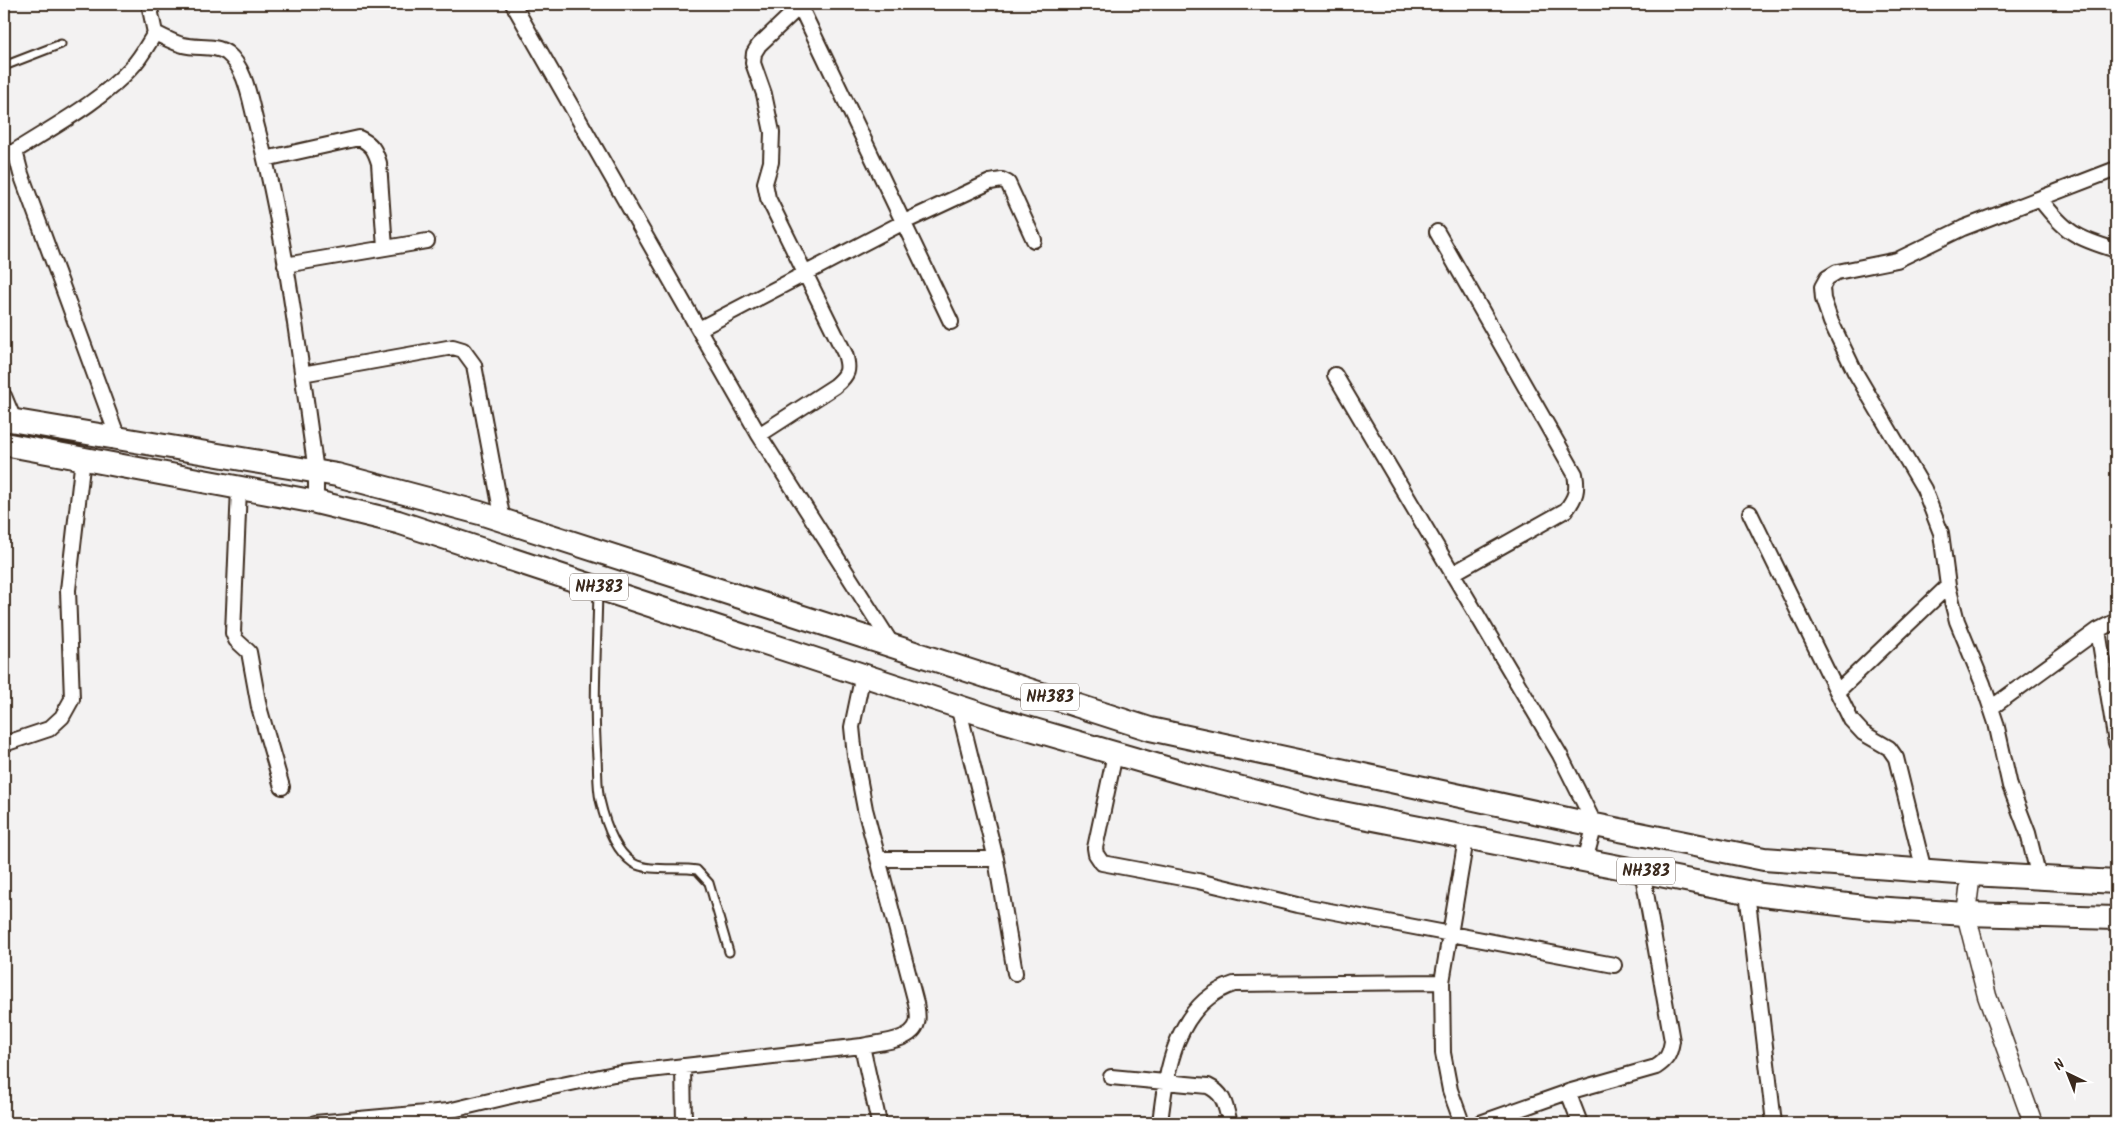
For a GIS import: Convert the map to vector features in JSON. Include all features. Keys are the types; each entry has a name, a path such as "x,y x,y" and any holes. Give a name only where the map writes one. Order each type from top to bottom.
{"highway":[{"name":"NH383","path":"9,420 346,477 503,520 1150,729 1595,825 1764,859 1924,871 2116,882"},
{"name":"NH383","path":"4,444 316,502 398,522 958,706 1183,774 1327,810 1466,839 1642,870 1747,892 1873,908 1966,914 2116,918"}],"street":[{"path":"118,438 25,183 9,154 113,86 132,67 155,33 149,4"},
{"path":"513,4 759,435 893,647"},
{"path":"759,435 835,386 845,378 848,365 845,354 768,198 766,183 771,162 772,132 764,94 753,63 754,53 759,45 800,5 902,223 951,322"},
{"path":"155,33 182,45 218,48 227,53 235,62 246,86 265,159 285,265 316,471 316,502"},
{"path":"265,159 359,138 369,142 379,162 384,248"},
{"path":"2039,878 2028,833 2010,786 1991,708 1957,621 1948,586 1941,533 1924,489 1855,372 1831,322 1823,299 1822,287 1827,278 1836,272 1897,260 1964,228 2116,168"},
{"path":"699,329 902,223 990,182 1002,180 1008,183 1013,190 1034,240"},
{"path":"2040,199 2058,222 2070,232 2085,241 2116,250"},
{"path":"1437,232 1575,474 1578,487 1575,499 1566,510 1452,574"},
{"path":"285,265 427,241"},
{"path":"302,374 453,347 463,350 474,365 503,520"},
{"path":"1335,375 1560,755 1595,825 1585,860"},
{"path":"4,396 9,420"},
{"path":"4,744 49,729 62,718 72,699 68,590 82,458"},
{"path":"239,488 233,633 236,640 249,652 259,707 282,787"},
{"path":"1750,513 1851,720 1863,733 1889,748 1896,758 1924,871"},
{"path":"1838,691 1948,586"},
{"path":"1991,708 2098,630 2116,621"},
{"path":"2098,630 2116,743"},
{"path":"315,1123 449,1117 519,1094 614,1074 862,1046 905,1036 915,1030 918,1021 916,1003 865,809 855,756 852,726 863,674"},
{"path":"958,706 996,859 1015,973"},
{"path":"1115,754 1096,848 1096,854 1102,864 1198,881 1298,905 1450,935 1614,965"},
{"path":"1462,1123 1450,1090 1443,1053 1442,982 1466,839"},
{"path":"878,859 996,859"},
{"path":"1480,1123 1568,1092 1656,1067 1665,1061 1671,1052 1672,1041 1642,870"},
{"path":"1971,874 1966,914 1987,996 2033,1123"},
{"path":"1747,892 1774,1123"},
{"path":"1160,1123 1165,1082 1174,1048 1194,1012 1205,999 1219,989 1234,984 1442,982"},
{"path":"862,1046 879,1123"},
{"path":"683,1066 684,1123"},
{"path":"1111,1077 1208,1086 1218,1091 1224,1100 1230,1123"},
{"path":"1568,1092 1580,1123"}],"lane":[{"path":"4,66 61,44"},
{"path":"599,587 595,732 599,799 609,830 621,852 634,863 644,868 697,870 709,883 729,952"}]}
